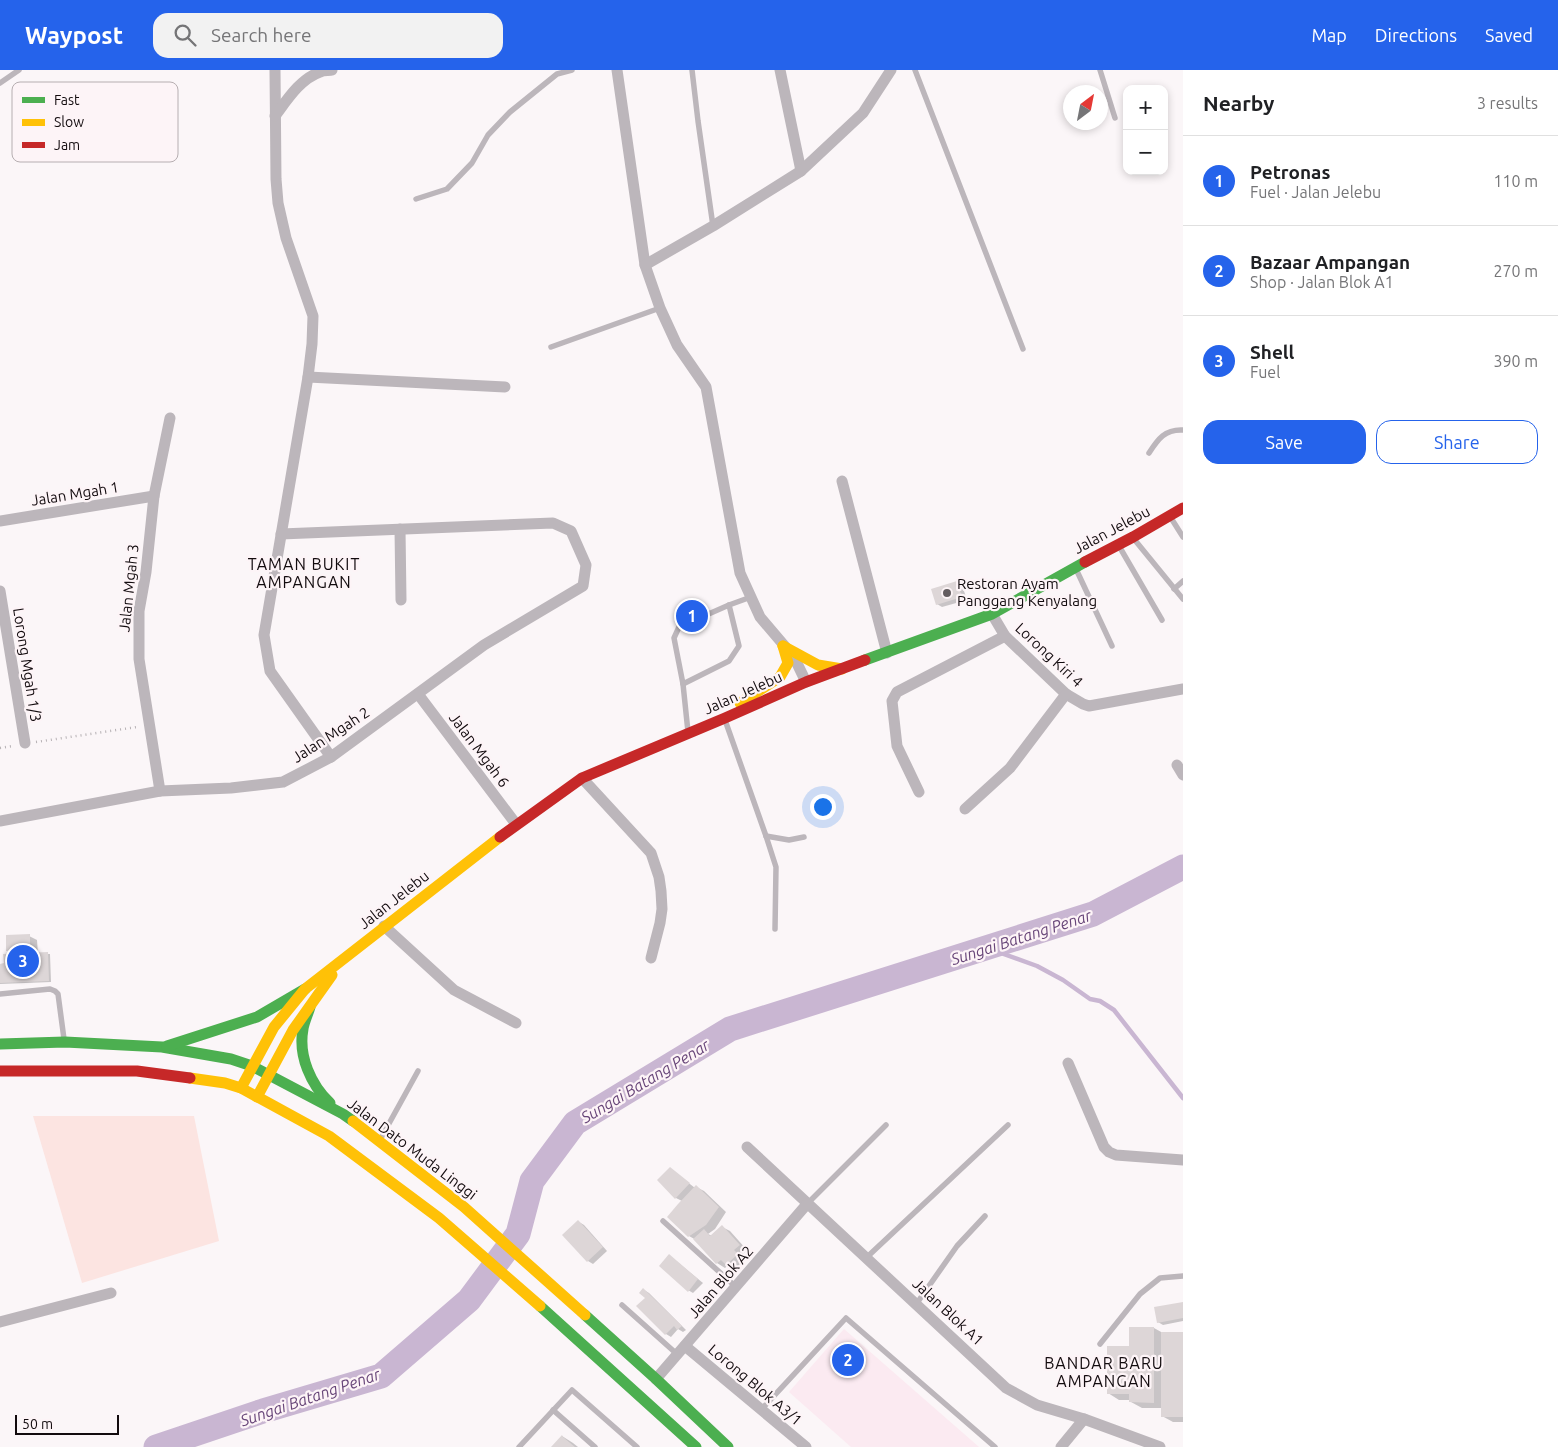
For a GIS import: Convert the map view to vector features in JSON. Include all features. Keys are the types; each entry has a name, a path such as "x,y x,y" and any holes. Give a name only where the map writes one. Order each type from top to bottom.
{"main road":[{"name":"Jalan Jelebu","path":"240,1088 274,1027 305,989 516,824 582,778 689,734 806,682 992,614 1183,508"},
{"path":"783,646 812,662 830,669 844,669"},
{"path":"704,727 780,676 788,663 783,646"},
{"name":"Jalan Jelebu","path":"257,1097 293,1030 346,957"},
{"path":"162,1047 257,1017 305,989"},
{"path":"310,1007 303,1030 303,1055 310,1078 324,1098 343,1114"},
{"name":"Jalan Dato Muda Linggi","path":"0,1044 65,1042 162,1047 230,1059 252,1066 343,1114 464,1207 728,1447"},
{"path":"0,1071 138,1071 225,1083 257,1097 329,1136 439,1218 535,1301 696,1447"}],"street":[{"path":"275,70 278,203 286,238 313,316 308,377 264,634 270,671 331,757"},
{"path":"275,116 295,90 309,78 320,72 332,70"},
{"path":"617,70 645,265 660,308 677,345 706,387 740,572 760,617 794,657 806,682"},
{"path":"780,70 801,170"},
{"path":"645,265 713,226 801,170 863,113 891,70"},
{"path":"308,377 505,387"},
{"name":"Jalan Mgah 3","path":"160,791 139,659 139,611 146,572 154,496 170,418"},
{"path":"842,481 887,653"},
{"name":"Jalan Mgah 1","path":"0,521 154,496"},
{"name":"Jalan Mgah 2","path":"0,821 160,791 231,788 282,782 331,757 484,645 583,586 586,565 571,531 553,523 400,529"},
{"path":"281,534 400,529 402,600"},
{"name":"Lorong Mgah 1/3","path":"0,591 25,743"},
{"name":"Lorong Kiri 4","path":"992,614 1005,636 1066,694 1083,704 1089,706 1183,688"},
{"path":"919,792 897,746 892,701 897,692 1005,636"},
{"name":"Jalan Mgah 6","path":"418,694 516,824"},
{"path":"965,809 1010,768 1066,694"},
{"path":"582,778 651,853 660,884 662,909 650,958"},
{"path":"384,926 454,990 516,1023"},
{"path":"1068,1063 1104,1147 1109,1152 1116,1155 1183,1160"},
{"name":"Jalan Blok A1","path":"747,1147 917,1303 1006,1388 1037,1405 1084,1419 1160,1447"},
{"name":"Jalan Blok A2","path":"656,1380 807,1204"},
{"path":"0,1322 111,1293"},
{"name":"Lorong Blok A3/1","path":"682,1351 761,1410 806,1447"},
{"path":"1062,1447 1084,1419"}],"lane":[{"path":"0,83 19,70"},
{"path":"416,199 447,189 472,163 488,135 510,112 557,74 572,70"},
{"path":"692,70 713,226"},
{"path":"915,70 1023,349"},
{"path":"1100,70 1115,118"},
{"path":"551,347 660,308"},
{"path":"1149,453 1158,439 1173,430 1183,430"},
{"path":"1170,516 1183,537"},
{"path":"1133,537 1183,599"},
{"path":"1118,544 1162,620"},
{"path":"1075,567 1112,646"},
{"path":"1174,588 1183,581"},
{"path":"689,734 683,684 674,638 679,627 729,604 751,597"},
{"path":"683,684 729,661 739,646 729,604"},
{"path":"725,718 776,867 775,929"},
{"path":"766,836 789,840 804,837"},
{"path":"0,994 50,989 55,991 58,994 65,1042"},
{"path":"379,1142 418,1071"},
{"path":"807,1204 886,1125"},
{"path":"866,1258 1008,1125"},
{"path":"917,1303 957,1246 985,1216"},
{"path":"663,1220 736,1287"},
{"path":"1100,1344 1140,1294 1160,1278 1183,1276"},
{"path":"622,1304 682,1351"},
{"path":"761,1410 846,1318 994,1447"},
{"path":"519,1447 572,1390 638,1447"},
{"path":"553,1410 596,1447"}],"path":[{"path":"0,748 150,725"}],"shaded area":[{"path":"33,1116 194,1116 219,1241 82,1283"},
{"path":"844,1329 979,1447 851,1447 789,1392"}],"building":[{"name":"Restoran Ayam Panggang Kenyalang","path":"957,581 962,597 936,605 931,589"},
{"path":"30,934 30,950 6,951 6,935"},
{"path":"48,952 49,981 0,983 0,964 4,963 3,954"},
{"path":"670,1167 690,1183 675,1199 657,1180"},
{"path":"696,1185 719,1207 706,1225 688,1237 667,1217"},
{"path":"578,1220 603,1247 587,1262 562,1235"},
{"path":"722,1225 740,1245 734,1250 738,1254 726,1265 721,1260 716,1264 693,1239 704,1229 710,1236"},
{"path":"669,1254 698,1279 688,1292 659,1266"},
{"path":"643,1288 682,1326 677,1330 674,1326 665,1335 636,1306 645,1298 639,1293"},
{"path":"1183,1302 1183,1318 1157,1323 1154,1307"},
{"path":"1129,1327 1154,1327 1154,1403 1129,1402 1129,1394 1107,1394 1107,1346 1129,1346"},
{"path":"1161,1332 1183,1332 1183,1417 1161,1417"},
{"path":"562,1435 563,1437 575,1447 551,1447"}],"waterway":[{"name":"Sungai Batang Penar","path":"156,1447 263,1411 381,1376 469,1300 518,1234 532,1181 575,1123 730,1029 1093,914 1183,867"},
{"path":"987,948 1037,966 1063,980 1090,999 1100,1001 1114,1010 1183,1098"}],"traffic: fast":[{"path":"865,660 992,614 1085,562"},
{"path":"167,1046 257,1017 305,989"},
{"path":"310,1007 303,1029 302,1049 304,1060 317,1088 330,1103"},
{"path":"0,1044 65,1042 162,1047 231,1059 252,1066 353,1121"},
{"path":"540,1306 696,1447"},
{"path":"585,1315 728,1447"}],"traffic: slow":[{"path":"783,646 818,665 842,669"},
{"path":"740,703 780,677 788,663 783,646"},
{"path":"241,1088 274,1027 305,989 500,837"},
{"path":"257,1097 293,1030 332,975"},
{"path":"190,1078 225,1083 241,1088 329,1136 439,1218 540,1306"},
{"path":"353,1121 464,1207 585,1315"}],"traffic: jam":[{"path":"1085,562 1183,508"},
{"path":"500,837 582,778 806,682 865,660"},
{"path":"0,1071 137,1071 190,1078"}],"place":[{"name":"Restoran Ayam Panggang Kenyalang","path":"947,593"},
{"name":"Petronas","path":"692,616"},
{"name":"Shell","path":"23,961"},
{"name":"Bazaar Ampangan","path":"848,1360"}],"district":[{"name":"TAMAN BUKIT AMPANGAN","path":"304,573"},
{"name":"BANDAR BARU AMPANGAN","path":"1104,1372"}]}
